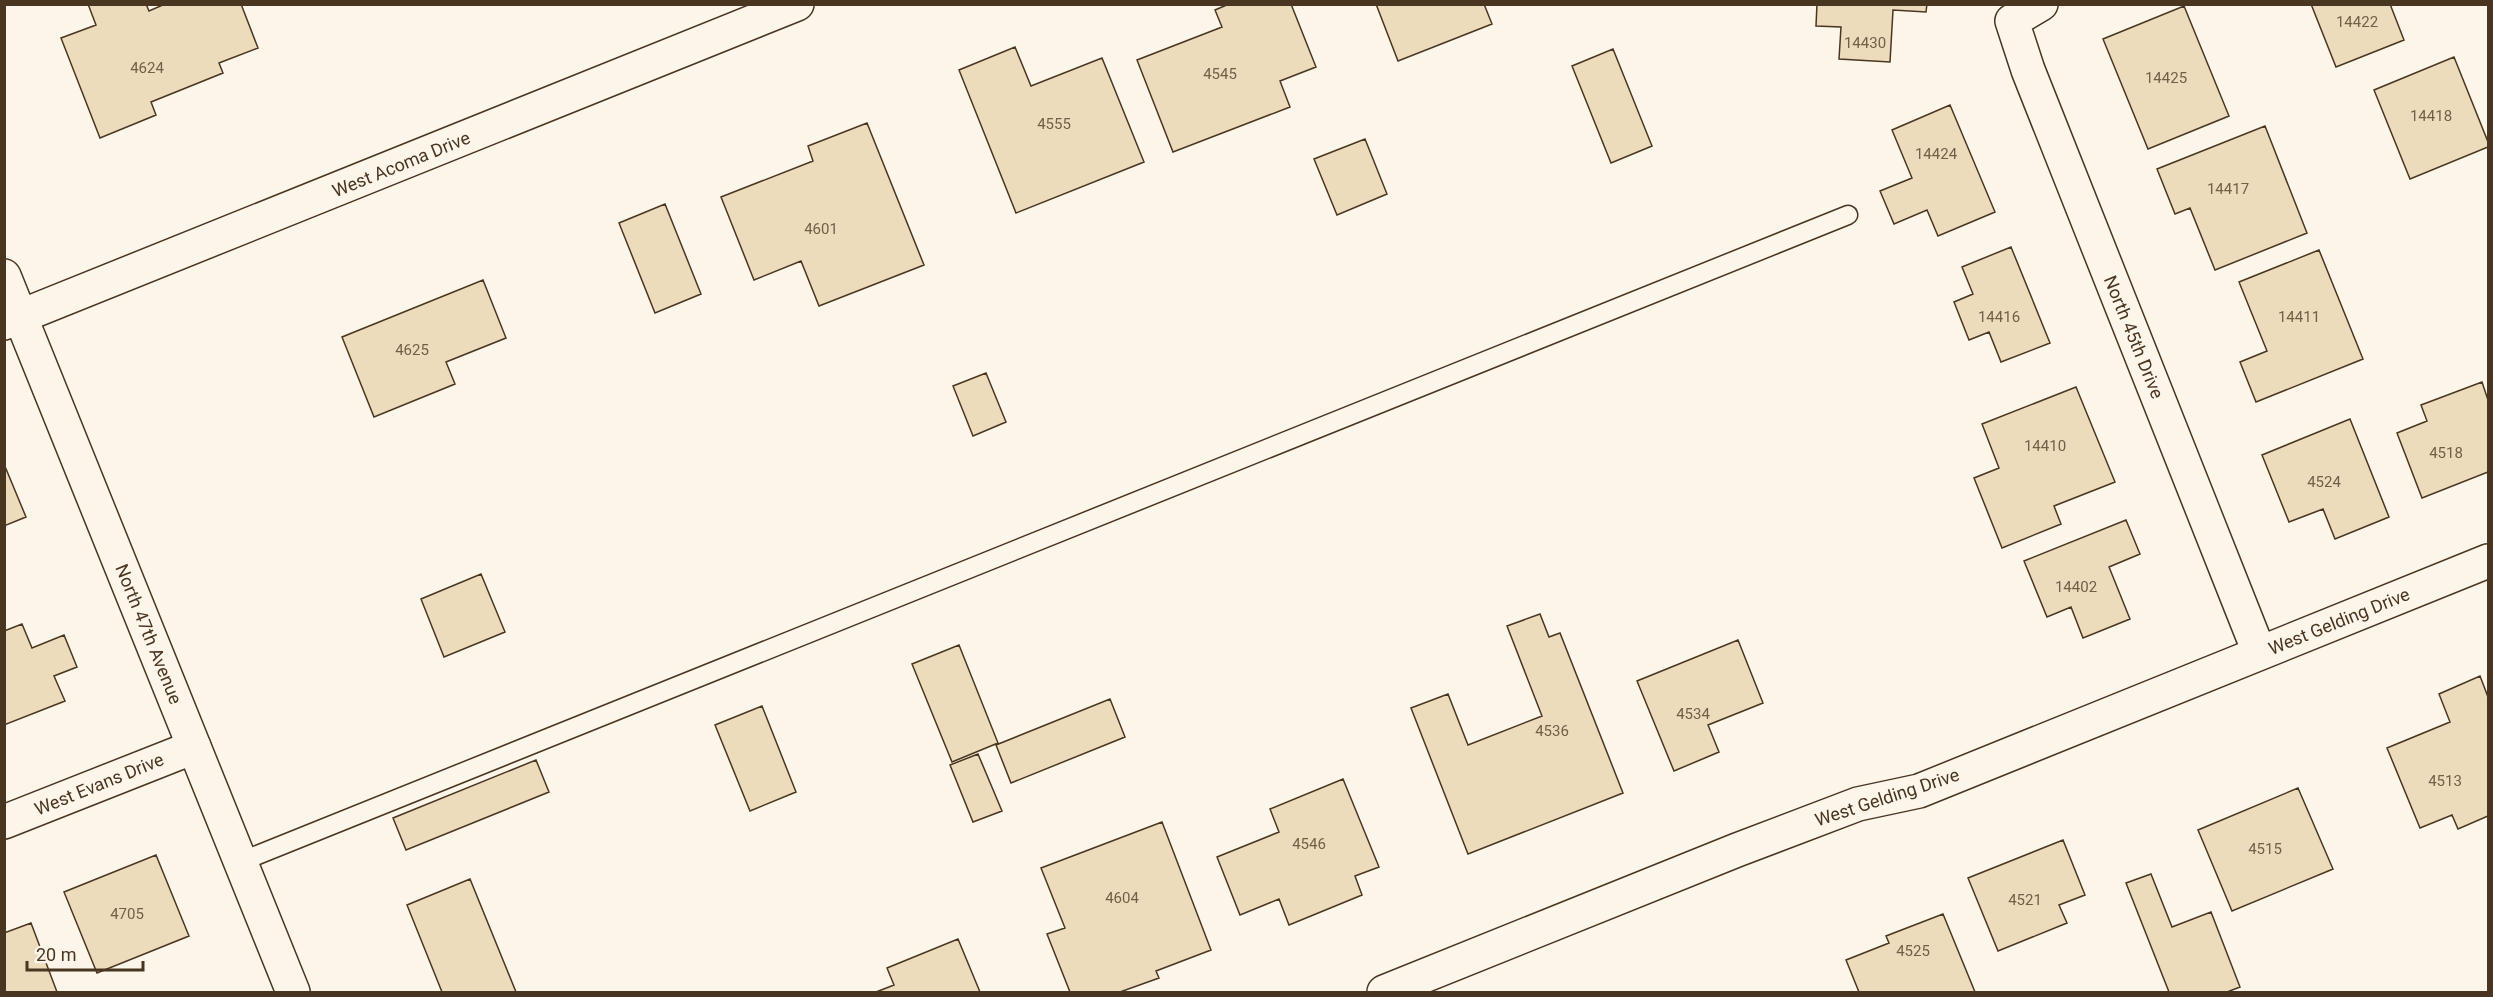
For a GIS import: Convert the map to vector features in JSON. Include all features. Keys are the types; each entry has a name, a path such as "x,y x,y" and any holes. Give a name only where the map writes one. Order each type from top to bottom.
{"street":[{"name":"West Acoma Drive","path":"13,320 797,4"},
{"name":"North 45th Drive","path":"2040,4 2012,21 2028,70 2259,652"},
{"name":"North 47th Avenue","path":"4,276 13,320 194,747 292,993"},
{"name":"West Gelding Drive","path":"1384,993 1737,850 1858,804 1919,791 2488,561"},
{"name":"West Evans Drive","path":"4,822 194,747"}],"lane":[{"path":"240,862 1848,215"}],"building":[{"path":"88,4 146,4 149,11 165,4 241,4 258,48 219,63 223,73 151,102 156,115 100,138 61,38 96,25"},
{"path":"1229,4 1291,4 1316,67 1280,81 1290,107 1173,152 1137,60 1222,27 1215,10"},
{"path":"1376,4 1484,4 1492,24 1398,61"},
{"path":"1817,4 1927,4 1926,12 1893,10 1890,62 1839,59 1841,27 1816,26"},
{"path":"2311,4 2390,4 2404,40 2336,67"},
{"path":"2184,6 2229,116 2148,149 2103,39"},
{"path":"1015,47 1031,86 1102,58 1144,162 1016,213 959,70"},
{"path":"1613,49 1652,146 1611,163 1572,66"},
{"path":"2454,57 2488,147 2410,179 2374,90"},
{"path":"1950,105 1995,212 1938,236 1927,210 1894,224 1880,191 1912,178 1892,130"},
{"path":"867,123 924,265 819,306 801,261 754,280 721,197 813,161 808,146"},
{"path":"2265,126 2307,233 2215,270 2190,208 2175,214 2157,169"},
{"path":"1365,139 1387,194 1337,215 1314,159"},
{"path":"665,204 701,294 655,313 619,223"},
{"path":"2011,247 2050,343 2001,362 1989,332 1969,340 1954,302 1973,294 1962,267"},
{"path":"2319,250 2363,359 2256,402 2240,362 2267,351 2239,282"},
{"path":"483,280 506,338 446,362 455,384 374,417 342,337"},
{"path":"986,373 1006,422 973,436 953,386"},
{"path":"2482,382 2488,400 2488,472 2422,498 2397,433 2427,421 2421,405"},
{"path":"2076,387 2115,482 2054,506 2061,524 2002,548 1974,478 1999,468 1982,424"},
{"path":"2350,419 2389,517 2335,539 2323,509 2289,522 2262,455"},
{"path":"4,464 26,517 4,526"},
{"path":"2126,520 2140,554 2109,567 2130,619 2083,638 2071,607 2047,617 2024,561"},
{"path":"481,574 505,632 444,657 421,599"},
{"path":"1540,614 1549,637 1560,633 1623,793 1468,854 1411,708 1448,694 1468,745 1542,716 1507,626"},
{"path":"22,624 32,648 64,635 77,667 54,676 65,701 4,725 4,631"},
{"path":"1738,640 1763,703 1708,725 1719,752 1674,771 1637,681"},
{"path":"959,645 998,743 952,762 912,664"},
{"path":"2480,676 2488,697 2488,816 2458,829 2452,815 2420,828 2387,748 2450,722 2439,694"},
{"path":"1110,699 1125,737 1011,783 996,745"},
{"path":"762,706 796,792 750,811 715,725"},
{"path":"978,754 1002,811 973,822 950,765"},
{"path":"536,760 549,792 406,850 393,818"},
{"path":"1343,779 1379,867 1355,876 1362,895 1289,925 1279,899 1240,915 1217,857 1279,832 1270,809"},
{"path":"2298,788 2333,869 2232,911 2198,830"},
{"path":"1162,822 1211,950 1156,971 1159,978 1120,992 1070,992 1047,934 1065,928 1041,868"},
{"path":"2063,840 2085,895 2059,905 2067,923 1998,951 1968,878"},
{"path":"156,855 189,936 97,973 64,892"},
{"path":"2151,874 2172,927 2211,912 2240,987 2227,992 2169,992 2126,883"},
{"path":"470,879 516,992 442,992 407,905"},
{"path":"1943,914 1975,992 1859,992 1846,960 1889,943 1886,936"},
{"path":"31,923 57,992 4,992 4,933"},
{"path":"958,939 980,992 876,992 894,985 887,968"}]}
